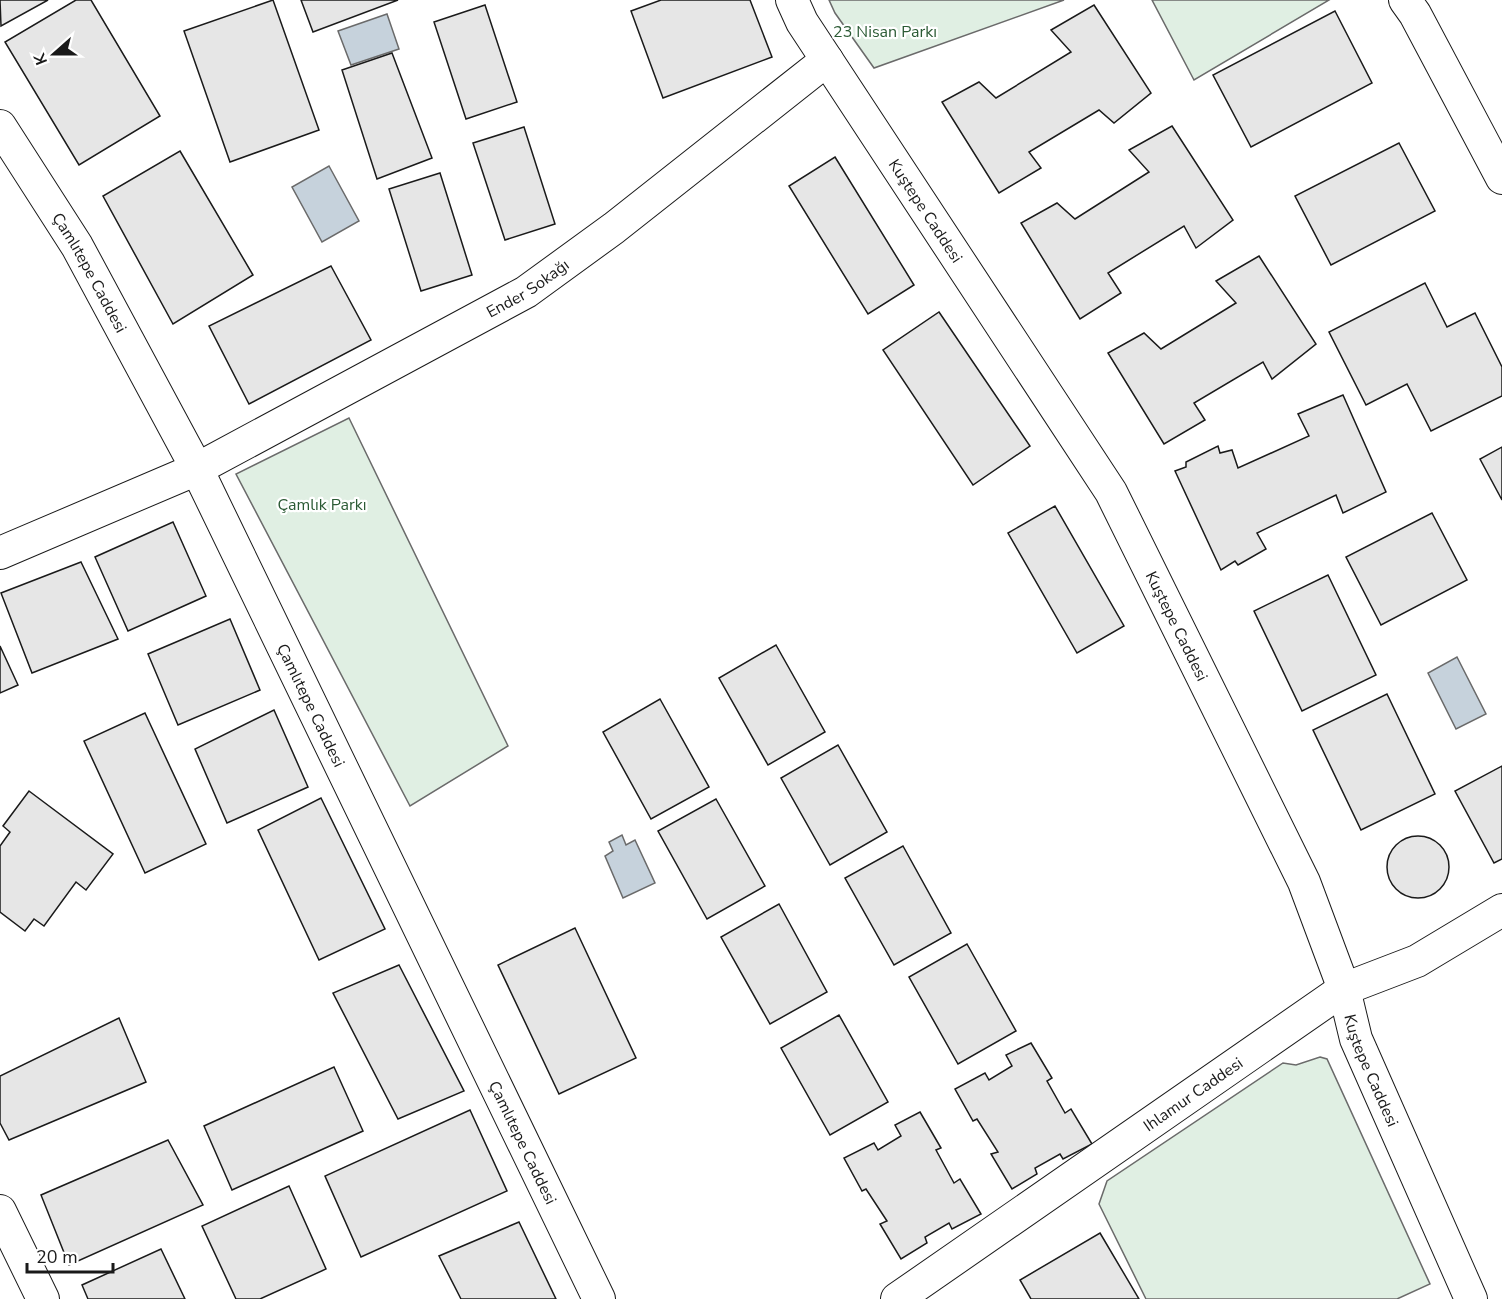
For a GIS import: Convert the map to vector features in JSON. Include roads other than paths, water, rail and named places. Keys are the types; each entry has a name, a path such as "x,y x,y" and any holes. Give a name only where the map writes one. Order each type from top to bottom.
{"street":[{"name":"Kuştepe Caddesi","path":"792,0 802,22 1111,492 1304,882 1344,989 1356,1039 1471,1299"},
{"path":"1405,0 1415,14 1502,178"},
{"name":"Ender Sokağı","path":"0,553 197,469 526,292 614,228 827,60"},
{"name":"Çamlıtepe Caddesi","path":"0,126 78,246 197,469 598,1299"},
{"name":"Ihlamur Caddesi","path":"897,1299 1344,989 1417,961 1502,910"},
{"path":"0,1211 43,1299"}],"park label":[{"name":"23 Nisan Parkı","path":"885,31"},
{"name":"Çamlık Parkı","path":"322,504"}]}
